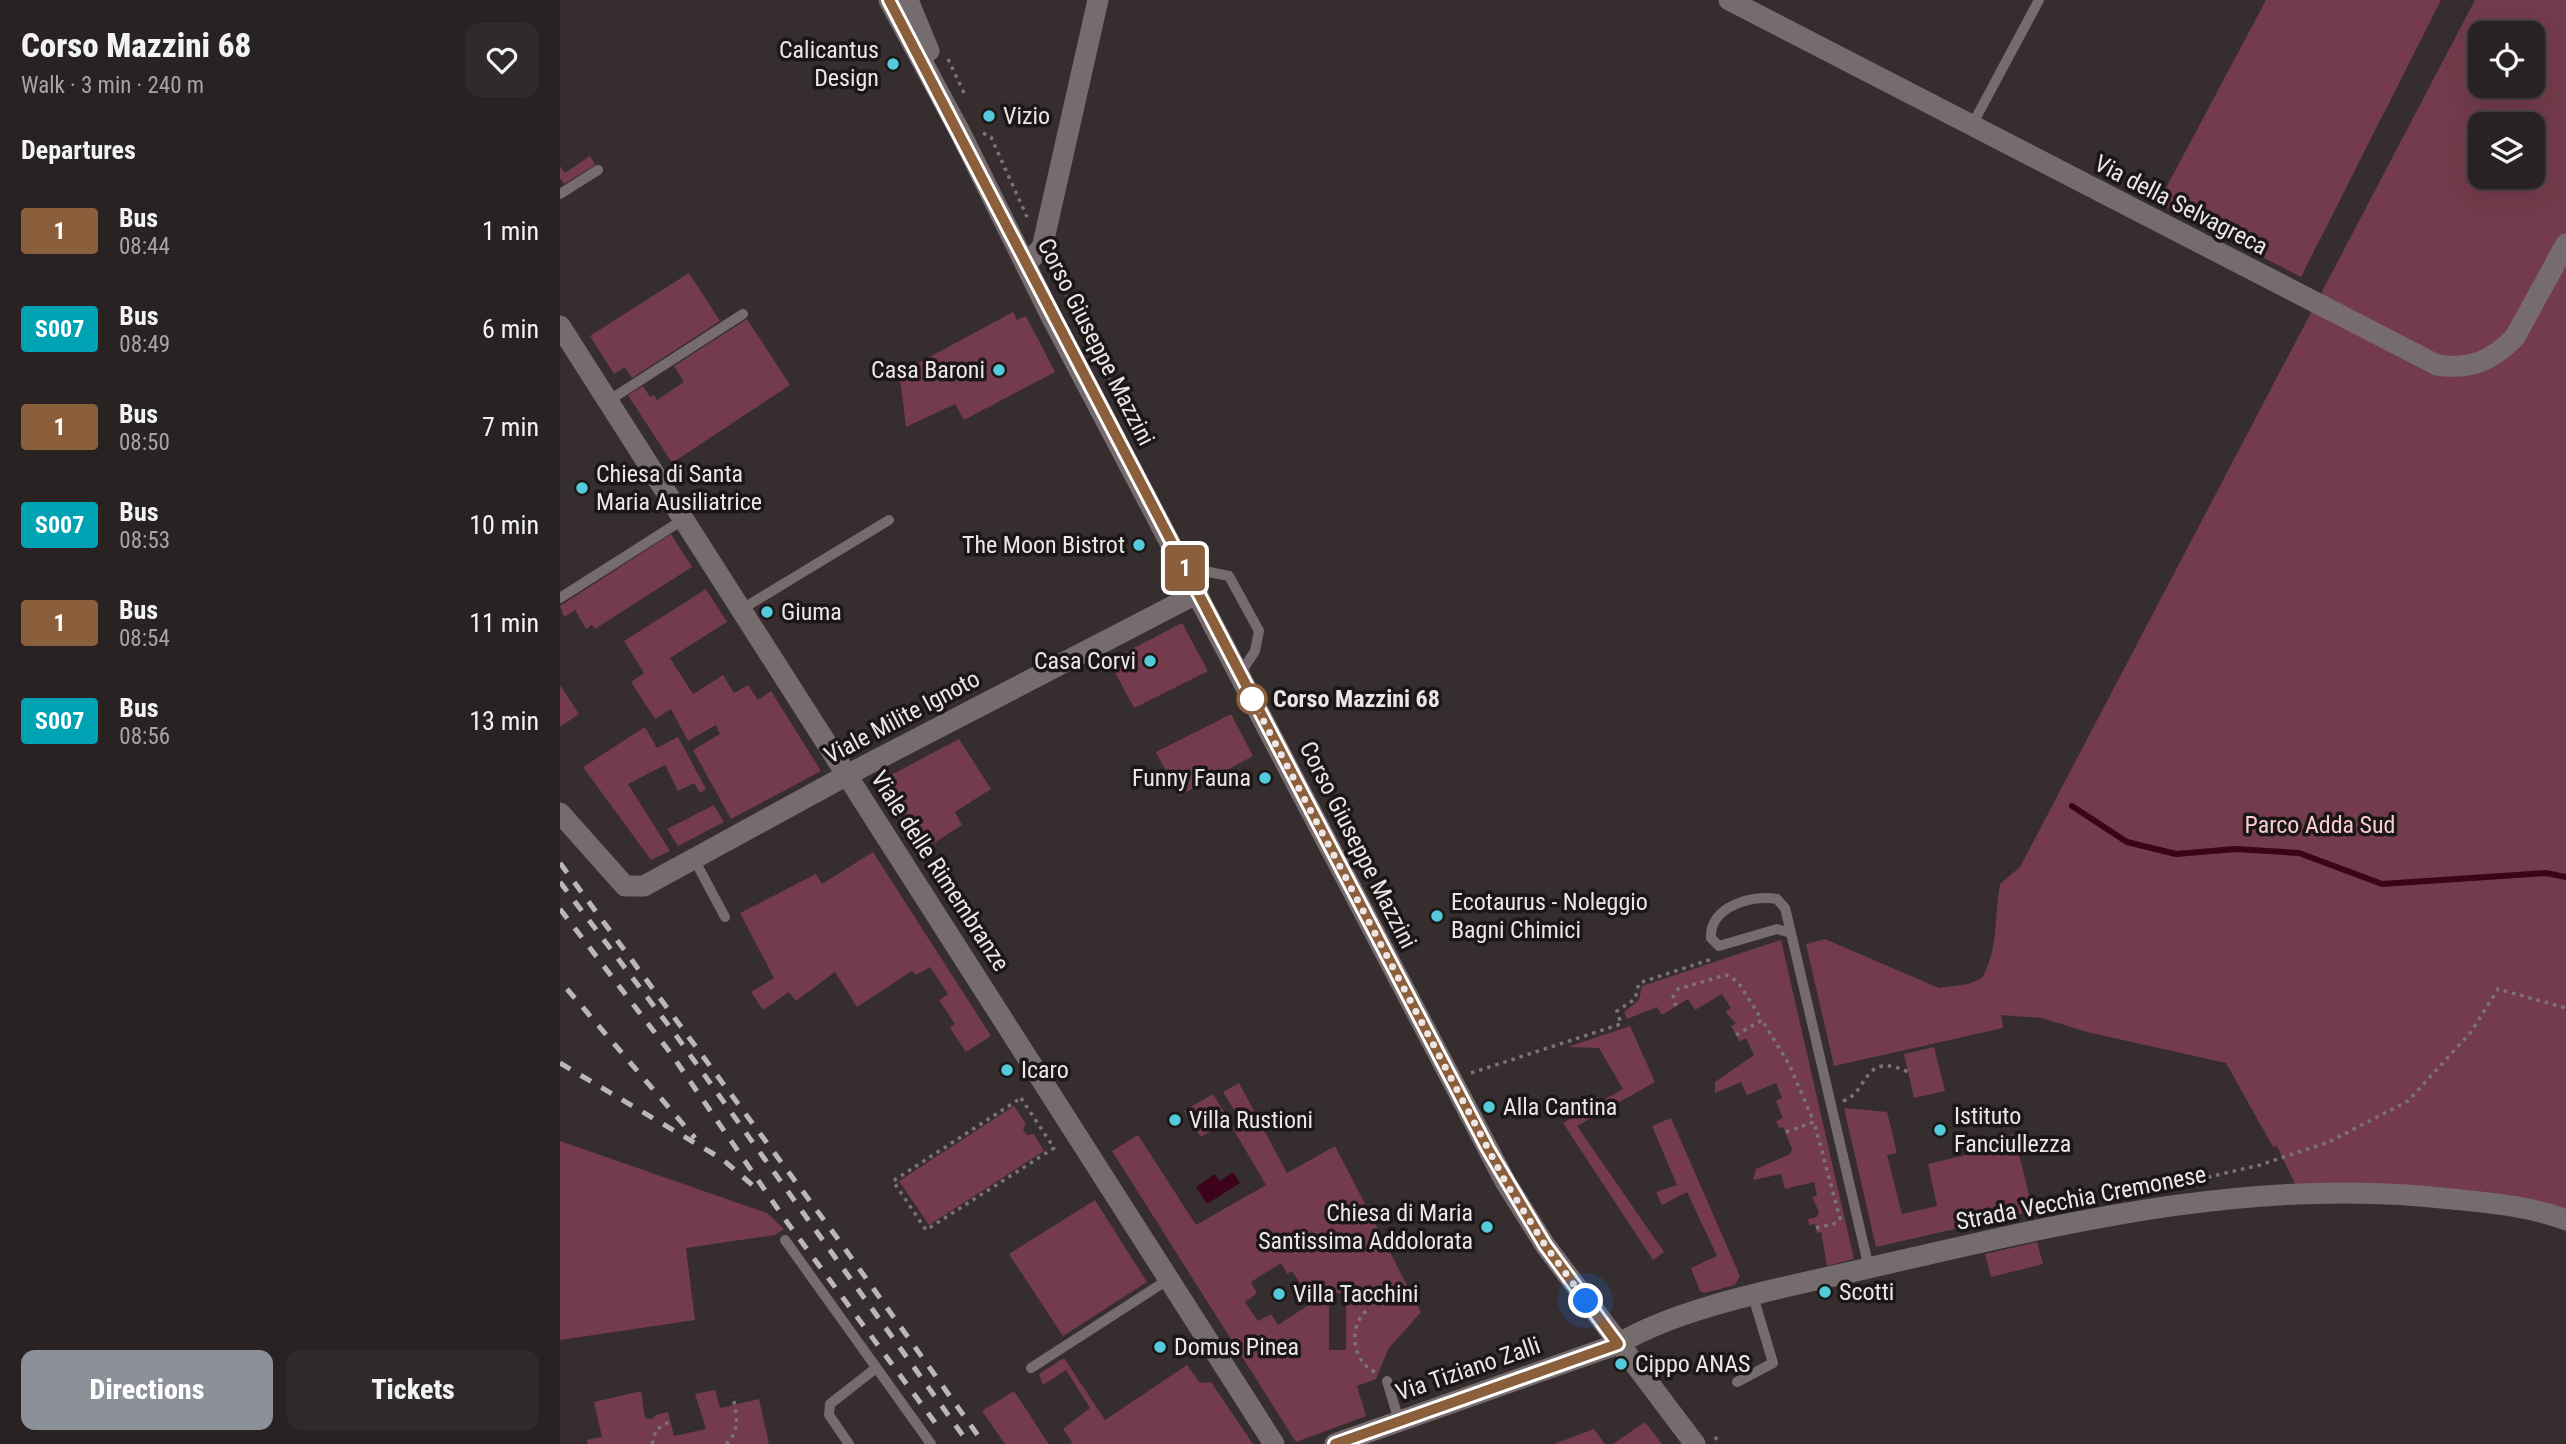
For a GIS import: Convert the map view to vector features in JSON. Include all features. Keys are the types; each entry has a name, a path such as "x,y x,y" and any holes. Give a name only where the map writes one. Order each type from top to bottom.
{"street":[{"name":"Corso Giuseppe Mazzini","path":"889,0 969,128"},
{"name":"Corso Giuseppe Mazzini","path":"908,0 969,128 1025,264 1450,1080 1525,1214 1618,1344 1695,1444"},
{"path":"1025,264 1042,247 1098,0"},
{"name":"Via della Selvagreca","path":"1729,0 2437,365 2455,368 2489,360 2515,337 2566,243"},
{"name":"Viale delle Rimembranze","path":"560,326 1274,1444"},
{"name":"Viale Milite Ignoto","path":"560,813 620,881 631,888 644,886 1195,586"},
{"name":"Strada Vecchia Cremonese","path":"1618,1344 1646,1328 1753,1296 1869,1268 2054,1226 2277,1192 2404,1194 2521,1207 2566,1220"},
{"name":"Via Tiziano Zalli","path":"1335,1444 1618,1344"}],"lane":[{"path":"1971,127 2039,0"},
{"path":"560,194 598,170"},
{"path":"608,401 743,314"},
{"path":"560,598 684,519"},
{"path":"742,609 889,520"},
{"path":"1195,586 1209,572 1229,576 1256,623 1259,640 1240,674"},
{"path":"694,859 725,917"},
{"path":"1791,933 1776,929 1719,946 1711,938 1712,925 1728,909 1748,899 1777,899 1782,904 1791,933 1869,1268"},
{"path":"785,1240 931,1444"},
{"path":"1031,1368 1169,1279"},
{"path":"1737,1382 1773,1363 1753,1296"},
{"path":"849,1444 829,1415 830,1404 876,1368"},
{"path":"1387,1381 1399,1421"}],"path":[{"path":"948,58 969,104"},
{"path":"969,128 991,137 1042,247"},
{"path":"1450,1080 1621,1024 1617,1011 1635,999 1639,984 1716,957"},
{"path":"1676,1006 1673,997 1678,989 1726,975 1738,982 1788,1064 1814,1122 1844,1235"},
{"path":"2180,1184 2260,1165 2329,1142 2408,1101 2471,1032 2498,989 2566,1007"},
{"path":"1736,1035 1762,1020"},
{"path":"1831,1104 1853,1096 1861,1081 1874,1069 1892,1066 1908,1072"},
{"path":"1021,1098 1038,1124 1054,1148 926,1230 893,1181 1021,1098"},
{"path":"1786,1132 1814,1122"},
{"path":"1816,1228 1841,1222"},
{"path":"1366,1311 1356,1324 1356,1346 1364,1365 1387,1381"},
{"path":"726,1444 735,1432 737,1423 733,1396"},
{"path":"652,1444 656,1430 670,1421"}],"green space":[{"path":"2266,0 2441,0 2301,277 2158,203"},
{"name":"Parco Adda Sud","path":"2475,0 2566,0 2566,1215 2296,1186 2277,1146 2273,1147 2226,1063 2087,1032 2042,1018 2001,1015 2003,1028 1834,1066 1806,944 1825,939 1939,988 1968,984 1982,978 1991,955 2000,884 2020,867"},
{"path":"590,156 595,165 564,184 560,178 560,166 565,173"},
{"path":"689,273 720,321 632,378 625,367 614,374 590,336"},
{"path":"1013,312 1017,320 1026,316 1055,372 964,420 955,404 906,427 901,385 896,375"},
{"path":"747,319 790,385 672,463 628,395 643,386 650,397 654,395 657,400 684,382 674,366"},
{"path":"671,534 692,567 595,629 592,625 586,629 575,610 564,617 560,606"},
{"path":"706,589 727,622 670,658 693,694 723,675 734,693 748,685 758,700 771,691 821,771 731,819 693,750 720,734 716,725 688,741 671,709 655,719 631,682 644,673 624,641"},
{"path":"1182,623 1208,671 1134,708 1109,661"},
{"path":"560,685 579,714 560,727"},
{"path":"1231,714 1253,756 1179,796 1156,752"},
{"path":"645,727 657,748 678,737 706,789 700,793 694,783 678,791 665,765 628,784 670,851 651,860 583,767"},
{"path":"959,739 991,789 955,812 962,825 920,852 876,783"},
{"path":"714,805 724,822 678,846 667,829"},
{"path":"873,852 991,1036 966,1052 950,1028 955,1024 939,1000 948,994 930,967 916,975 912,971 857,1007 835,972 796,1001 789,992 763,1010 751,992 774,978 740,913 816,874 822,884"},
{"path":"1781,940 1854,1259 1827,1266 1821,1232 1817,1233 1815,1224 1809,1225 1808,1219 1817,1217 1819,1212 1812,1197 1817,1196 1814,1182 1785,1189 1781,1174 1753,1180 1756,1169 1790,1154 1792,1149 1783,1127 1779,1128 1776,1121 1783,1118 1776,1101 1782,1098 1776,1083 1747,1095 1741,1082 1715,1093 1715,1082 1754,1055 1746,1038 1740,1042 1731,1026 1736,1023 1725,1012 1731,1008 1722,994 1695,1010 1688,999 1662,1015 1657,1007 1627,1019 1624,1012 1639,1000 1642,986"},
{"path":"1630,1026 1655,1082 1577,1126 1664,1252 1653,1260 1563,1123 1623,1089 1599,1048 1568,1047"},
{"path":"1934,1047 1945,1091 1914,1098 1904,1054"},
{"path":"1239,1083 1287,1173 1335,1146 1421,1312 1389,1348 1376,1379 1357,1386 1366,1416 1296,1442 1112,1151 1138,1135 1196,1225 1266,1185 1232,1127 1241,1121 1223,1092","holes":["1281,1263 1287,1274 1292,1271 1306,1292 1301,1295 1307,1306 1278,1325 1271,1314 1258,1321 1245,1302 1257,1293 1251,1282","1329,1293 1346,1293 1346,1350 1329,1350"]},
{"path":"1213,1094 1229,1120 1201,1137 1184,1111"},
{"path":"1014,1106 1026,1124 1023,1130 1027,1135 1034,1134 1044,1151 929,1225 899,1181"},
{"path":"1844,1108 1887,1112 1897,1153 1887,1155 1902,1214 1937,1206 1928,1164 1978,1152 1976,1143 2014,1134 2033,1211 1876,1247"},
{"path":"1671,1118 1740,1276 1735,1285 1704,1293 1700,1291 1691,1268 1717,1256 1687,1192 1662,1205 1656,1192 1677,1185 1652,1126"},
{"path":"560,1141 767,1213 784,1229 775,1235 686,1248 695,1320 560,1340"},
{"path":"1095,1200 1147,1282 1063,1336 1009,1254"},
{"path":"2037,1242 2043,1264 1991,1277 1985,1254"},
{"path":"1064,1358 1105,1420 1187,1365 1200,1383 1211,1382 1253,1444 1069,1444 1072,1442 1063,1429 1090,1408 1066,1370 1043,1385 1039,1374"},
{"path":"715,1390 720,1408 759,1399 769,1444 588,1444 587,1440 602,1437 594,1402 641,1391 645,1418 652,1419 668,1412 674,1436 706,1429 695,1394"},
{"path":"1014,1391 1049,1444 1005,1444 982,1411"},
{"path":"1645,1422 1662,1444 1613,1444"},
{"path":"1594,1429 1605,1444 1554,1444"}],"shaded area":[{"path":"1233,1172 1240,1183 1207,1204 1196,1187 1215,1174 1220,1181"}],"waterway":[{"path":"2072,806 2127,842 2176,854 2236,849 2299,853 2382,884 2546,873 2566,877"}],"railway":[{"path":"560,863 838,1239 984,1444"},
{"path":"560,882 675,1034 969,1444"},
{"path":"560,909 672,1055 784,1218 942,1432"},
{"path":"567,989 695,1138"},
{"path":"560,1063 722,1159 757,1189"}],"bus line":[{"name":"1","path":"889,0 960,132 1050,314 1488,1149 1545,1245 1618,1344 1335,1444"}],"place":[{"name":"Calicantus Design","path":"893,64"},
{"name":"Vizio","path":"989,116"},
{"name":"Casa Baroni","path":"999,370"},
{"name":"Chiesa di Santa Maria Ausiliatrice","path":"582,488"},
{"name":"The Moon Bistrot","path":"1139,545"},
{"name":"Giuma","path":"767,612"},
{"name":"Casa Corvi","path":"1150,661"},
{"name":"Corso Mazzini 68","path":"1252,699"},
{"name":"Funny Fauna","path":"1265,778"},
{"name":"Ecotaurus - Noleggio Bagni Chimici","path":"1437,916"},
{"name":"Icaro","path":"1007,1070"},
{"name":"Alla Cantina","path":"1489,1107"},
{"name":"Villa Rustioni","path":"1175,1120"},
{"name":"Istituto Fanciullezza","path":"1940,1130"},
{"name":"Chiesa di Maria Santissima Addolorata","path":"1487,1227"},
{"name":"Scotti","path":"1825,1292"},
{"name":"Villa Tacchini","path":"1279,1294"},
{"name":"Domus Pinea","path":"1160,1347"},
{"name":"Cippo ANAS","path":"1621,1364"}],"route":[{"path":"1252,699 1506,1183 1545,1245 1586,1301"}]}
